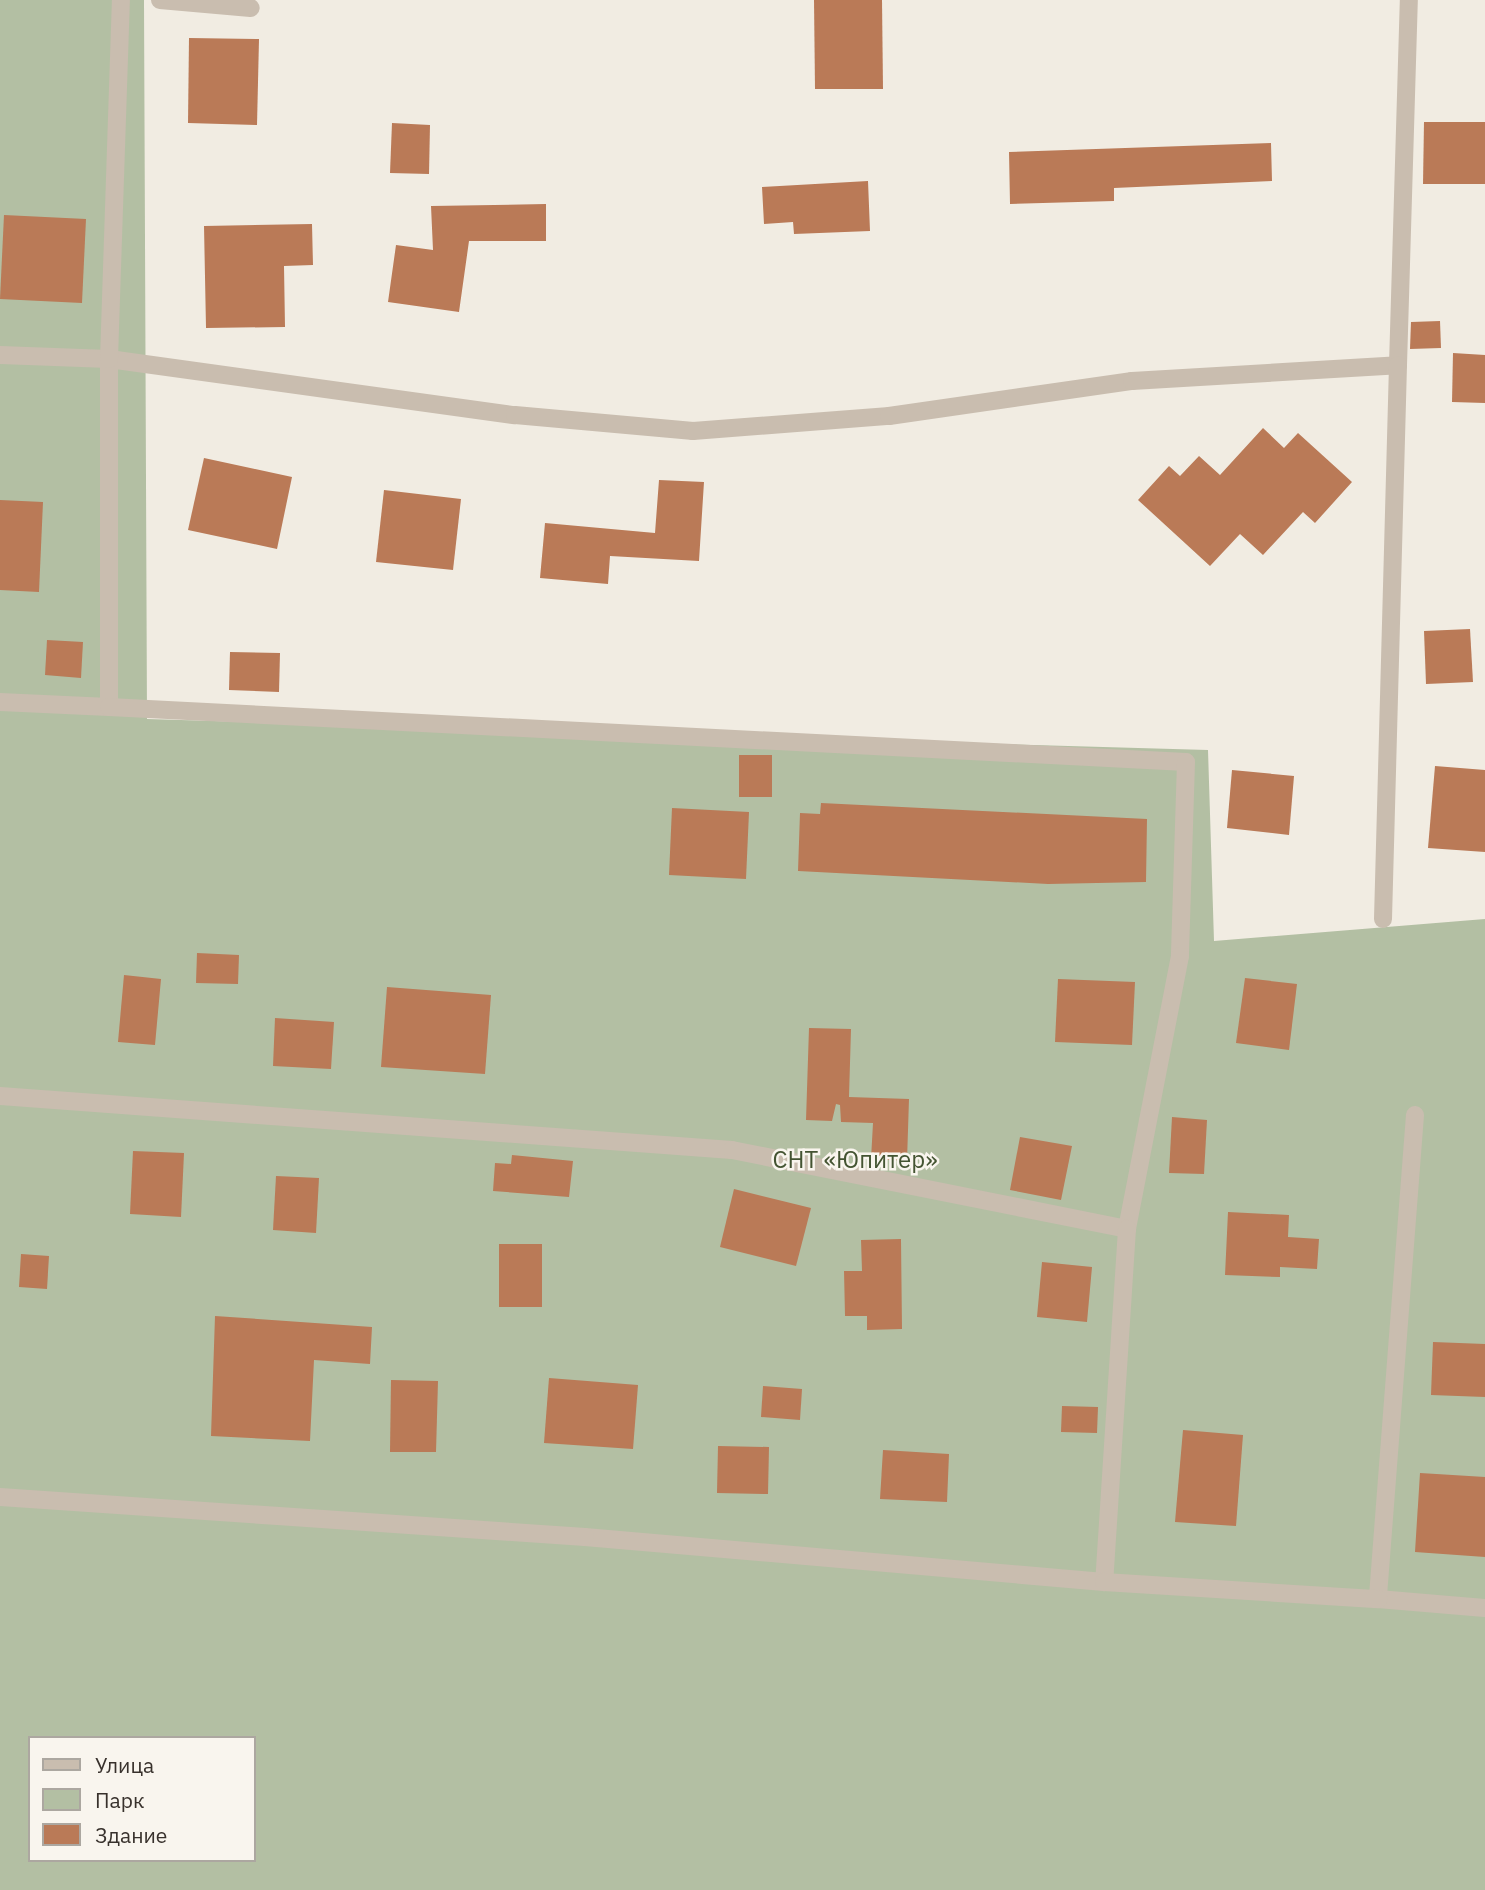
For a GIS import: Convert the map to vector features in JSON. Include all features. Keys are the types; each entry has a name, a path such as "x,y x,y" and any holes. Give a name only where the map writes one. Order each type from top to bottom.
{"street":[{"path":"109,707 108,359 121,0"},
{"path":"160,0 251,8"},
{"path":"1383,919 1409,0"},
{"path":"0,355 108,359 515,415 693,431 889,416 1132,381 1398,365"},
{"path":"0,702 1186,762 1180,956 1127,1229 1104,1582"},
{"path":"0,1096 732,1150 1127,1229"},
{"path":"1378,1599 1415,1115"},
{"path":"0,1497 585,1537 1104,1582 1485,1608"}],"green space":[{"name":"СНТ «Юпитер»","path":"0,0 144,0 147,719 1208,750 1214,941 1485,919 1485,1890 0,1890"}],"building":[{"path":"814,0 882,0 883,89 815,89"},
{"path":"189,38 259,39 257,125 188,123"},
{"path":"1424,122 1485,122 1485,184 1423,184"},
{"path":"392,123 430,125 429,174 390,173"},
{"path":"1271,143 1272,181 1114,188 1114,201 1010,204 1009,152"},
{"path":"868,181 870,231 794,234 793,222 764,224 762,187"},
{"path":"546,204 546,241 469,241 459,312 388,302 396,245 433,250 431,206"},
{"path":"4,215 86,219 82,303 0,299"},
{"path":"312,224 313,265 284,266 285,327 206,328 204,226"},
{"path":"1440,321 1441,348 1410,349 1411,322"},
{"path":"1453,353 1485,355 1485,403 1452,402"},
{"path":"1263,428 1284,448 1298,433 1352,482 1315,523 1303,512 1263,555 1240,534 1210,566 1138,500 1169,466 1180,476 1199,456 1220,475"},
{"path":"204,458 292,477 277,549 188,530"},
{"path":"659,480 704,482 699,561 610,556 608,584 540,578 545,523 655,533"},
{"path":"384,490 461,499 453,570 376,562"},
{"path":"0,500 43,502 39,592 0,590"},
{"path":"1470,629 1473,682 1426,684 1424,631"},
{"path":"47,640 83,642 81,678 45,675"},
{"path":"230,652 280,653 279,692 229,690"},
{"path":"739,755 772,755 772,797 739,797"},
{"path":"1435,766 1485,770 1485,852 1428,848"},
{"path":"1232,770 1294,776 1289,835 1227,828"},
{"path":"821,803 1147,819 1146,882 1048,884 798,871 800,813 820,814"},
{"path":"672,808 749,812 746,879 669,875"},
{"path":"197,953 239,955 238,984 196,983"},
{"path":"124,975 161,979 155,1045 118,1042"},
{"path":"1245,978 1297,984 1289,1050 1236,1043"},
{"path":"1058,979 1135,982 1132,1045 1055,1042"},
{"path":"387,987 491,995 485,1074 381,1067"},
{"path":"275,1018 334,1022 331,1069 273,1066"},
{"path":"809,1028 851,1029 849,1097 909,1099 907,1161 871,1159 873,1123 841,1122 840,1105 836,1104 832,1121 806,1120"},
{"path":"1172,1117 1207,1120 1204,1174 1169,1173"},
{"path":"1020,1137 1072,1146 1061,1200 1010,1190"},
{"path":"133,1151 184,1153 181,1217 130,1214"},
{"path":"512,1155 573,1161 569,1197 493,1191 495,1163 511,1164"},
{"path":"276,1176 319,1178 316,1233 273,1230"},
{"path":"734,1189 811,1208 796,1266 720,1247"},
{"path":"1228,1212 1289,1215 1288,1237 1319,1239 1317,1269 1280,1267 1280,1277 1225,1275"},
{"path":"901,1239 902,1329 867,1330 867,1316 845,1316 844,1271 862,1271 861,1240"},
{"path":"499,1244 542,1244 542,1307 499,1307"},
{"path":"21,1254 49,1256 47,1289 19,1287"},
{"path":"1042,1262 1092,1267 1087,1322 1037,1317"},
{"path":"215,1316 372,1327 370,1364 314,1360 310,1441 211,1436"},
{"path":"1433,1342 1485,1344 1485,1397 1431,1395"},
{"path":"549,1378 638,1385 633,1449 544,1443"},
{"path":"391,1380 438,1381 436,1452 390,1452"},
{"path":"763,1386 802,1389 800,1420 761,1417"},
{"path":"1062,1406 1098,1407 1097,1433 1061,1432"},
{"path":"1183,1430 1243,1435 1236,1526 1175,1522"},
{"path":"718,1446 769,1447 768,1494 717,1493"},
{"path":"883,1450 949,1454 947,1502 880,1499"},
{"path":"1420,1473 1485,1477 1485,1557 1415,1552"}]}
